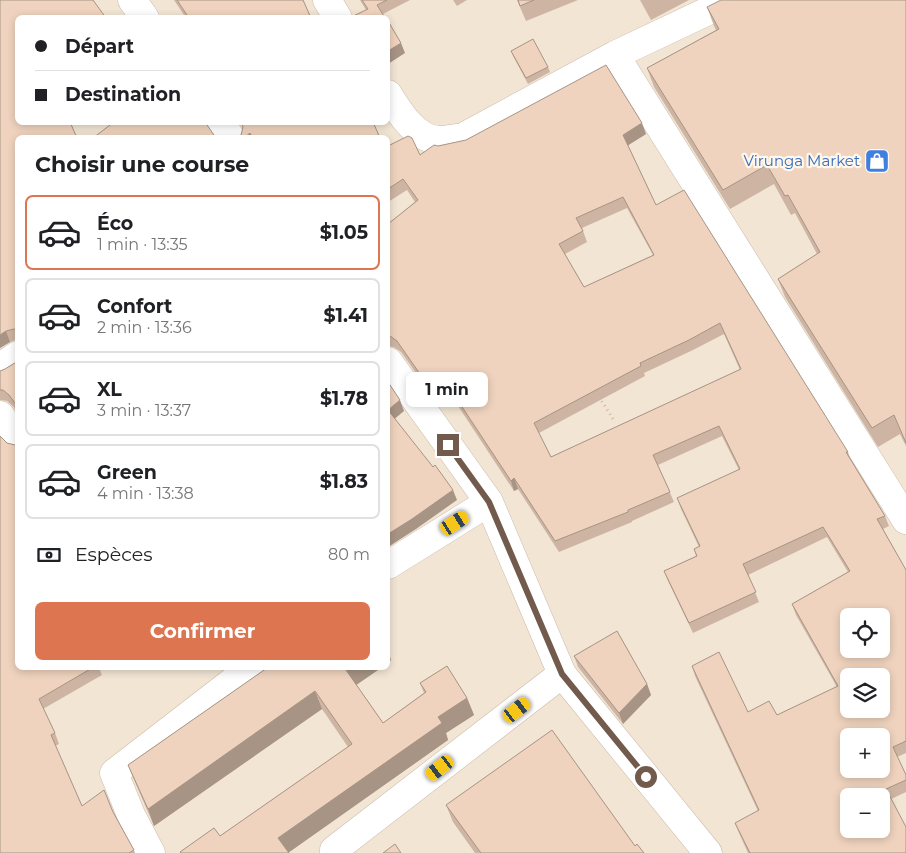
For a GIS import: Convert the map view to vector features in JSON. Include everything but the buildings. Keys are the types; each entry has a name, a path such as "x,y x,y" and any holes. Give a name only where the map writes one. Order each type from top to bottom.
{"street":[{"path":"132,0 143,15"},
{"path":"327,0 336,15"},
{"path":"390,97 401,116 418,132 438,140 463,136 616,55 731,0"},
{"path":"616,55 906,520"},
{"path":"0,367 15,357"},
{"path":"390,364 489,502 562,674 708,853"},
{"path":"0,415 15,436"},
{"path":"390,564 489,502"},
{"path":"151,853 131,815 114,772 247,670"},
{"path":"334,853 334,850 562,674"}],"path":[{"path":"594,390 615,422"}],"shaded area":[{"path":"0,0 906,0 906,853 0,853"}],"place":[{"name":"Virunga Market","path":"877,161"}],"route":[{"path":"448,445 489,502 562,674 646,777"}]}
